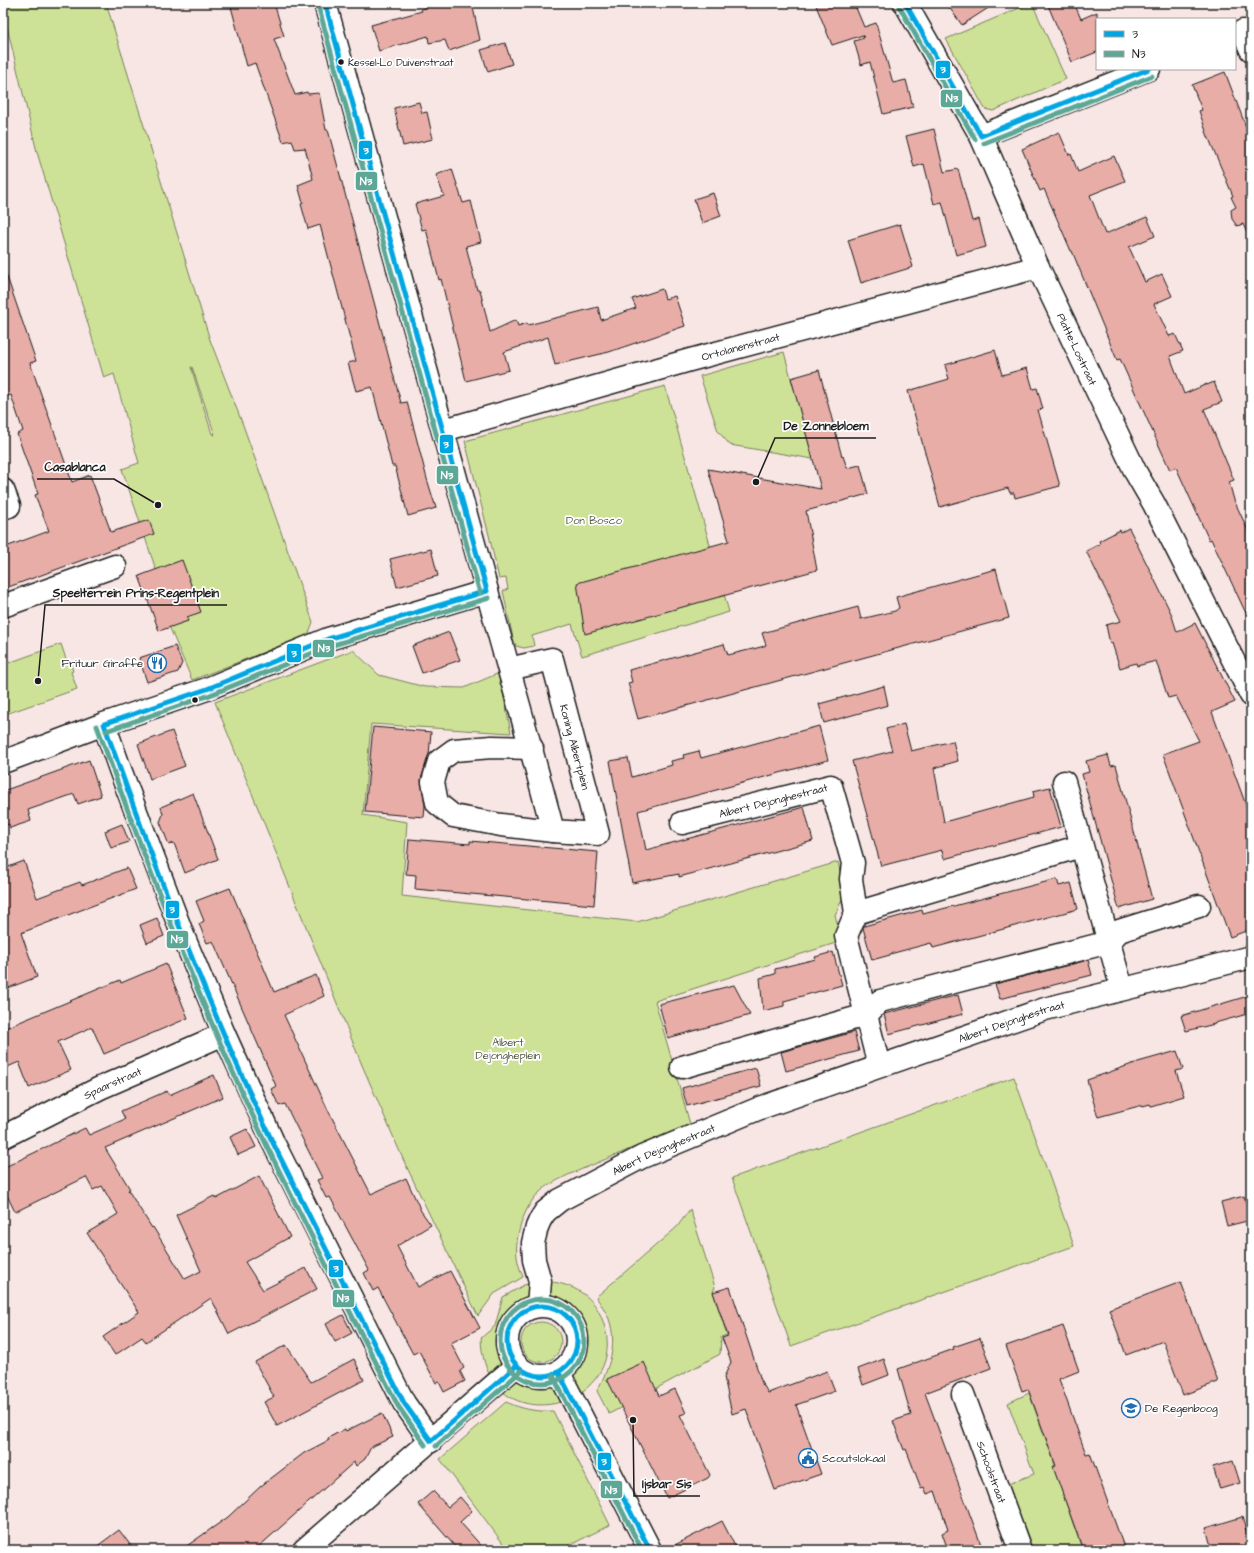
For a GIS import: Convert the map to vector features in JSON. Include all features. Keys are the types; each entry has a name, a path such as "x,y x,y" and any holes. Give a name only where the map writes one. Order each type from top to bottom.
{"street":[{"path":"325,3 444,430 487,591 532,748 553,831"},
{"name":"Platte-Lostraat","path":"905,3 981,136 1038,268 1136,473 1154,504 1251,695"},
{"path":"981,136 1146,70"},
{"name":"Ortolanenstraat","path":"444,430 690,360 1038,268"},
{"path":"3,490 9,506 3,508"},
{"path":"3,606 115,566"},
{"path":"3,762 104,724 207,689 328,639 487,591"},
{"name":"Koning Albertplein","path":"509,669 552,659 598,834 501,825 453,816 437,803 433,782 439,761 454,750 492,747 532,748"},
{"path":"104,724 182,933 224,1034 272,1142 404,1403 431,1441"},
{"path":"1064,782 1122,989"},
{"name":"Albert Dejonghestraat","path":"682,823 831,786 854,863 851,879 856,913"},
{"path":"879,1066 846,936 856,913 1081,846"},
{"path":"682,1067 866,1015 880,1001 1109,942 1119,931 1199,906"},
{"name":"Albert Dejonghestraat","path":"538,1306 540,1281 534,1260 533,1243 540,1220 552,1206 642,1157 760,1108 1045,1009 1251,957"},
{"name":"Spaarstraat","path":"3,1137 100,1088 224,1034"},
{"path":"538,1306 552,1307 562,1311 572,1323 578,1337 576,1351 571,1363 559,1373 546,1377 530,1375 516,1366 510,1356 506,1342 508,1333 516,1318 526,1310 538,1306"},
{"path":"304,1550 516,1366"},
{"path":"559,1373 650,1550"},
{"name":"Schoolstraat","path":"963,1394 1020,1550"}],"green space":[{"path":"3,3 106,3 210,340 243,425 313,622 308,635 192,680 166,619 156,570 122,469 139,463 114,374 104,378 37,152 3,10","holes":["192,367 215,435 212,434"]},
{"path":"1031,3 1066,79 993,111 985,109 946,39"},
{"path":"784,352 813,459 730,445 718,431 700,376"},
{"name":"Don Bosco","path":"665,386 729,612 582,656 572,624 532,636 534,646 524,648 516,646 503,591 508,589 506,578 499,579 465,441"},
{"path":"61,644 67,662 70,661 73,671 71,672 77,689 3,715 3,665"},
{"name":"Albert Dejongheplein","path":"353,650 379,675 425,687 464,688 499,673 511,733 371,724 363,815 407,822 402,896 637,922 838,862 845,893 835,915 842,941 655,1001 690,1124 568,1175 541,1191 534,1198 522,1220 518,1237 517,1254 523,1277 494,1294 478,1316 403,1159 362,1065 215,702"},
{"path":"1014,1077 1074,1246 791,1346 732,1178"},
{"path":"690,1209 715,1287 713,1292 727,1335 721,1337 720,1354 609,1414 597,1391 611,1356 613,1338 612,1329 605,1310 596,1297 677,1227"},
{"path":"540,1281 548,1281 574,1288 588,1298 599,1312 607,1344 600,1371 583,1391 558,1403 532,1404 507,1395 489,1373 481,1338 495,1326 503,1297 524,1285","holes":["538,1306 553,1307 566,1314 574,1325 577,1337 576,1349 572,1360 563,1369 551,1375 530,1375 519,1369 515,1365 507,1348 506,1337 512,1323 526,1309"]},
{"path":"545,1322 552,1325 558,1331 561,1342 560,1350 552,1359 545,1362 537,1362 530,1359 522,1350 521,1338 524,1331 533,1323"},
{"path":"1029,1393 1055,1465 1053,1466 1082,1549 1085,1548 1085,1550 1033,1550 1008,1484 1034,1474 1008,1403"},
{"path":"506,1402 529,1410 553,1411 610,1525 560,1550 508,1550 440,1459"}],"building":[{"path":"230,3 274,3 284,36 274,39 295,95 307,92 308,94 319,93 326,130 328,130 401,403 407,402 436,508 408,516 395,466 392,466 372,387 356,391 348,363 356,361 320,225 308,229 301,204 303,203 298,185 313,179 305,148 295,149 292,140 283,142 255,63 247,66"},
{"path":"442,3 472,3 480,40 449,51 445,40 429,43 428,36 379,51 371,25 422,11 421,9"},
{"path":"815,3 854,3 864,27 876,23 893,83 906,80 913,107 883,114 870,62 861,65 854,41 864,38 863,35 832,45"},
{"path":"946,3 996,3 962,25"},
{"path":"1047,3 1074,3 1081,19 1097,12 1096,52 1072,62"},
{"path":"505,43 512,64 488,72 481,50"},
{"path":"1225,72 1251,140 1251,242 1243,224 1237,226 1232,219 1231,210 1236,207 1231,197 1233,196 1207,134 1199,111 1202,110 1192,85"},
{"path":"419,102 422,113 427,112 433,139 403,146 394,108"},
{"path":"934,129 944,172 958,169 972,221 979,219 986,247 956,255 942,202 934,204 924,164 914,167 906,136"},
{"path":"1059,132 1069,155 1071,154 1078,172 1114,156 1125,181 1090,195 1105,234 1147,217 1155,236 1129,247 1145,282 1162,274 1172,296 1154,304 1169,336 1175,334 1183,351 1170,356 1184,394 1214,382 1222,402 1204,409 1234,480 1229,482 1234,500 1251,537 1251,624 1211,539 1209,540 1176,467 1170,470 1120,359 1117,360 1072,251 1044,189 1040,191 1022,149"},
{"path":"452,169 463,203 471,201 481,242 466,246 477,290 480,290 490,332 516,320 518,326 527,323 528,325 598,307 601,320 636,308 632,299 662,289 665,299 675,296 685,326 609,352 555,365 548,337 504,352 509,370 466,381 441,279 439,280 426,229 422,230 415,204 444,196 436,175"},
{"path":"713,193 721,216 702,223 694,199"},
{"path":"900,224 913,267 861,283 848,240"},
{"path":"3,274 6,274 36,361 30,363 72,482 90,475 111,532 149,520 154,534 3,589 3,548 49,531 35,495 38,494 17,434 23,431 11,395 3,397"},
{"path":"995,350 1002,375 1027,368 1033,389 1037,388 1043,409 1038,410 1060,486 1015,498 1014,493 1010,493 1008,488 940,507 908,391 949,379 945,365"},
{"path":"819,370 842,457 843,456 847,468 860,465 868,494 806,511 817,570 585,634 577,583 729,541 708,469 821,489 791,378"},
{"path":"1129,528 1171,613 1177,632 1195,623 1235,702 1212,712 1251,819 1251,929 1230,937 1163,754 1199,741 1176,696 1168,698 1156,661 1137,666 1136,663 1120,668 1112,643 1110,644 1106,625 1121,621 1086,551 1100,544 1099,541 1120,530 1121,532"},
{"path":"431,549 438,576 397,587 390,559"},
{"path":"182,560 201,612 187,617 188,621 159,631 139,576"},
{"path":"996,569 1009,618 638,719 628,683 632,682 629,670 724,644 728,655 761,647 766,645 762,633 858,607 861,619 895,611 899,608 896,597"},
{"path":"449,632 460,660 422,673 412,646"},
{"path":"175,646 182,663 178,672 147,682 139,658"},
{"path":"884,686 888,705 824,723 819,704"},
{"path":"904,724 911,751 953,741 958,761 934,768 944,822 1034,797 1033,791 1050,787 1061,827 944,859 942,850 881,866 852,761 892,751 886,729"},
{"path":"819,726 828,760 638,811 646,850 804,807 813,841 679,877 679,874 632,883 610,761 628,758 632,777 672,765 671,761 684,758 683,755 699,751 701,758"},
{"path":"373,727 431,732 429,755 421,779 425,805 424,817 365,812"},
{"path":"172,731 185,766 150,779 138,744"},
{"path":"1108,755 1111,766 1116,765 1152,899 1119,909 1082,774 1089,772 1086,761"},
{"path":"89,760 101,796 78,804 74,794 28,810 31,821 10,828 9,824 3,826 3,791"},
{"path":"193,793 218,859 185,873 174,843 169,845 160,822 163,814 161,807"},
{"path":"122,824 129,842 111,848 105,831"},
{"path":"409,839 470,844 470,841 598,852 594,905 415,889 416,875 406,874"},
{"path":"24,861 37,898 80,882 82,885 127,868 136,889 21,933 37,977 3,990 3,869"},
{"path":"1057,879 1059,886 1071,883 1078,909 933,948 931,943 872,960 863,928 864,926 922,910 923,914"},
{"path":"230,888 274,992 316,975 324,996 284,1015 328,1110 371,1194 406,1178 421,1211 431,1225 397,1246 418,1287 450,1271 480,1328 451,1343 464,1368 460,1371 465,1381 444,1392 439,1382 436,1383 419,1351 413,1354 378,1288 373,1291 364,1273 369,1270 330,1197 326,1198 317,1180 322,1178 285,1104 279,1106 271,1089 276,1086 213,941 207,943 199,924 204,921 196,901"},
{"path":"157,918 164,936 147,943 140,925"},
{"path":"833,952 842,985 784,1001 784,1006 763,1011 760,978 775,974 775,969 816,959 815,957"},
{"path":"1088,960 1092,975 1000,999 995,984"},
{"path":"166,964 188,1018 104,1054 92,1027 58,1042 71,1070 29,1088 19,1062 3,1069 3,1029 120,980 121,983"},
{"path":"734,985 750,1015 668,1038 659,1004"},
{"path":"958,995 963,1014 889,1034 884,1014"},
{"path":"1251,995 1251,1013 1186,1031 1181,1016"},
{"path":"854,1032 859,1051 786,1071 781,1052"},
{"path":"1177,1051 1183,1069 1176,1071 1184,1096 1151,1106 1150,1104 1143,1105 1098,1117 1087,1080 1138,1062"},
{"path":"756,1068 761,1086 687,1106 682,1088"},
{"path":"214,1075 223,1097 105,1148 130,1189 128,1190 185,1279 201,1271 176,1215 214,1196 216,1199 259,1176 290,1237 245,1262 263,1290 306,1268 317,1289 229,1334 211,1298 146,1342 142,1337 115,1355 103,1337 139,1312 87,1233 118,1214 102,1186 93,1190 86,1177 15,1212 3,1187 3,1168 85,1128 89,1135 125,1119 121,1111 167,1091 169,1095"},
{"path":"247,1129 256,1147 238,1155 230,1137"},
{"path":"1244,1196 1251,1220 1227,1226 1221,1202"},
{"path":"1181,1282 1218,1382 1183,1395 1163,1341 1126,1355 1109,1309"},
{"path":"730,1287 763,1386 768,1393 827,1371 835,1391 796,1405 821,1474 775,1490 746,1409 732,1414 724,1377 731,1362 722,1338 728,1336 713,1292"},
{"path":"343,1315 352,1333 335,1342 326,1324"},
{"path":"1063,1326 1079,1371 1059,1379 1086,1454 1090,1453 1125,1550 1083,1550 1053,1467 1056,1466 1028,1389 1022,1391 1006,1346"},
{"path":"980,1338 991,1368 925,1393 983,1550 948,1550 942,1533 948,1530 935,1491 927,1494 924,1487 921,1488 893,1421 911,1415 898,1369"},
{"path":"286,1345 311,1382 354,1359 364,1380 277,1426 264,1402 274,1397 255,1362"},
{"path":"884,1359 889,1375 863,1385 858,1369"},
{"path":"644,1362 659,1396 675,1389 686,1413 680,1415 710,1475 708,1478 667,1498 607,1379"},
{"path":"382,1413 393,1437 371,1447 365,1459 356,1466 354,1462 255,1550 181,1550 228,1517 261,1486 304,1453 329,1440 328,1438 345,1429 346,1431"},
{"path":"1233,1461 1240,1483 1220,1489 1213,1467"},
{"path":"433,1491 448,1507 460,1497 472,1511 460,1522 485,1550 458,1550 418,1504"},
{"path":"1242,1517 1251,1547 1241,1550 1212,1550 1206,1528"},
{"path":"722,1521 737,1550 665,1550"},
{"path":"119,1530 134,1550 92,1550"}],"transit line":[{"name":"3","path":"325,3 487,591"},
{"name":"3","path":"905,3 981,136"},
{"name":"N3","path":"318,5 480,593"},
{"name":"N3","path":"899,6 975,139"},
{"name":"3","path":"981,136 1146,70"},
{"name":"N3","path":"984,143 1152,76"},
{"name":"3","path":"104,724 207,689 328,639 487,591"},
{"name":"N3","path":"106,731 210,695 330,646 489,598"},
{"name":"3","path":"104,724 162,883 204,988 249,1092 289,1176 404,1403 431,1441"},
{"name":"N3","path":"97,726 156,885 198,991 243,1095 299,1211 398,1406 425,1445"},
{"name":"N3","path":"542,1299 558,1302 572,1311 581,1325 584,1341 581,1357 572,1371 558,1380 542,1383 526,1380 512,1371 503,1357 500,1341 503,1325 512,1311 526,1302 542,1299"},
{"name":"3","path":"535,1306 549,1306 562,1312 571,1321 577,1334 577,1341 575,1354 567,1366 549,1376 535,1376 522,1370 513,1361 507,1348 507,1334 513,1321 522,1312 535,1306"},
{"name":"3","path":"431,1441 516,1366"},
{"name":"N3","path":"436,1446 521,1371"},
{"name":"3","path":"559,1373 650,1550"},
{"name":"N3","path":"553,1376 642,1550"}],"place":[{"name":"Kessel-Lo Duivenstraat","path":"341,62"},
{"name":"De Zonnebloem","path":"756,482"},
{"name":"Casablanca","path":"158,505"},
{"name":"Frituur Giraffe","path":"157,663"},
{"name":"Speelterrein Prins-Regentplein","path":"38,681"},
{"name":"De Regenboog","path":"1131,1408"},
{"name":"Ijsbar Sis","path":"633,1420"},
{"name":"Scoutslokaal","path":"808,1458"}]}
